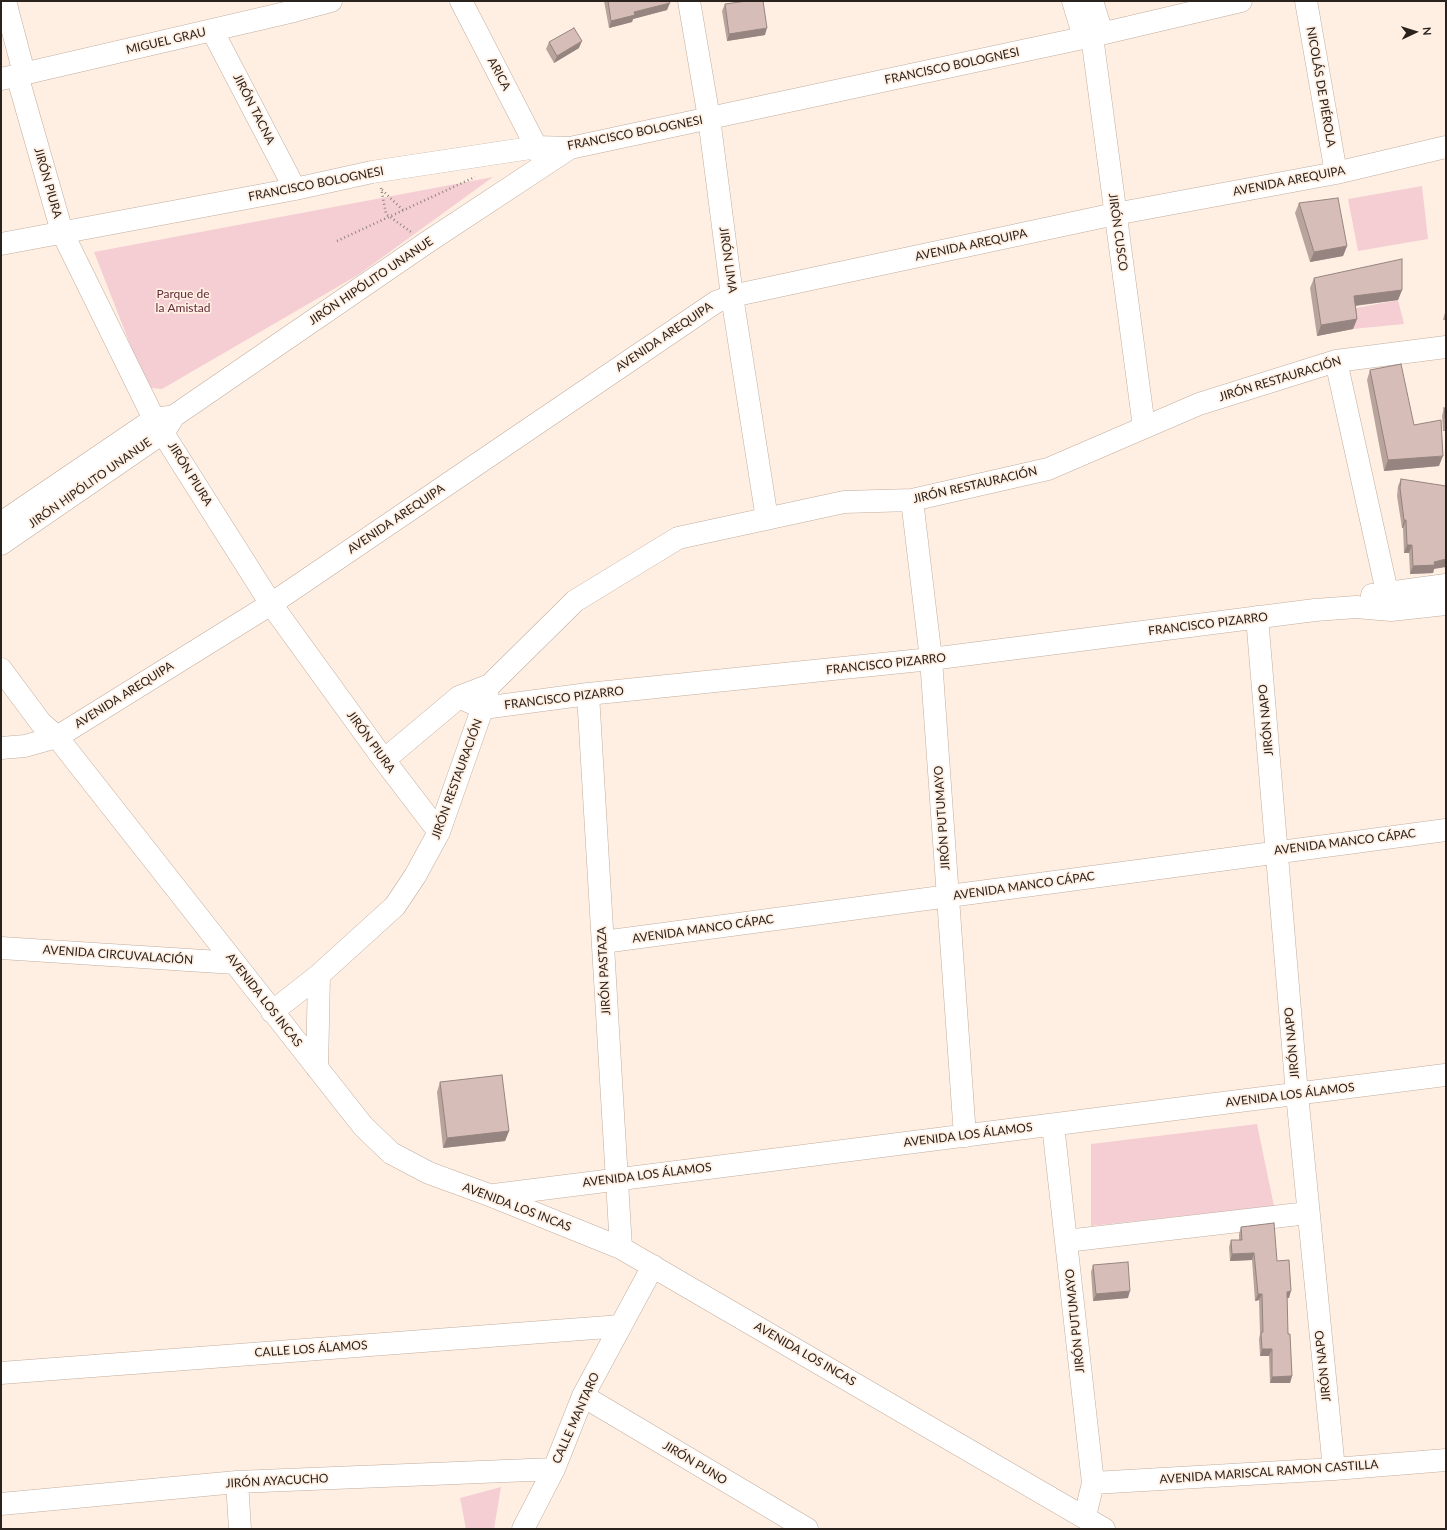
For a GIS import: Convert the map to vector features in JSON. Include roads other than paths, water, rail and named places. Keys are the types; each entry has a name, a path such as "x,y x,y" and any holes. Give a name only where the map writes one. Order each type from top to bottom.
{"street":[{"name":"JIRÓN PIURA","path":"5,1 14,76 62,232 164,422 271,604 384,760 439,832"},
{"name":"MIGUEL GRAU","path":"14,76 212,30 292,6 331,1"},
{"name":"ARICA","path":"461,1 541,156"},
{"name":"JIRÓN LIMA","path":"689,1 709,118 732,296 767,519"},
{"name":"JIRÓN CUSCO","path":"1073,1 1093,35"},
{"name":"JIRÓN CUSCO","path":"1092,1 1093,35 1115,214 1144,427"},
{"name":"FRANCISCO BOLOGNESI","path":"1,244 295,189 376,180 541,156 570,148 1093,35 1241,1"},
{"name":"NICOLÁS DE PIÉROLA","path":"1306,1 1336,173"},
{"name":"JIRÓN TACNA","path":"212,30 295,189"},
{"name":"AVENIDA AREQUIPA","path":"1,748 25,746 57,737 271,604 716,302 732,296 1115,214 1336,173 1446,148"},
{"name":"JIRÓN HIPÓLITO UNANUE","path":"1,544 164,422 426,243 541,156"},
{"name":"JIRÓN RESTAURACIÓN","path":"384,760 459,697 490,684 575,601 678,538 844,502 912,500 1048,469 1199,404 1336,361 1446,347"},
{"path":"1336,361 1388,602"},
{"name":"JIRÓN HIPÓLITO UNANUE","path":"1,523 164,422"},
{"name":"JIRÓN PUTUMAYO","path":"912,500 932,659 947,896 965,1136"},
{"name":"FRANCISCO PIZARRO","path":"1388,602 1446,585"},
{"name":"FRANCISCO PIZARRO","path":"483,708 588,694 932,659 1315,610 1354,597 1388,602 1446,604"},
{"name":"JIRÓN NAPO","path":"1258,617 1296,1094 1334,1469"},
{"name":"AVENIDA LOS INCAS","path":"1,669 40,722 57,737 363,1126 391,1153 429,1173 492,1196 621,1248 1104,1529"},
{"name":"JIRÓN RESTAURACIÓN","path":"272,1012 319,975 395,906 415,876 439,832 483,708 490,684"},
{"name":"JIRÓN PASTAZA","path":"588,694 621,1248"},
{"path":"459,697 483,708"},
{"name":"AVENIDA MANCO CÁPAC","path":"602,942 1276,851 1446,830"},
{"name":"AVENIDA CIRCUVALACIÓN","path":"1,948 235,963"},
{"path":"317,1068 319,975"},
{"name":"AVENIDA LOS ÁLAMOS","path":"492,1196 1446,1075"},
{"name":"JIRÓN PUTUMAYO","path":"1053,1125 1092,1483 1084,1516"},
{"path":"1066,1241 1308,1213"},
{"name":"CALLE MANTARO","path":"523,1529 554,1469 583,1396 653,1266"},
{"name":"CALLE LOS ÁLAMOS","path":"1,1373 621,1326"},
{"name":"JIRÓN PUNO","path":"583,1396 807,1529"},
{"name":"AVENIDA MARISCAL RAMON CASTILLA","path":"1092,1483 1334,1469 1446,1460"},
{"name":"JIRÓN AYACUCHO","path":"1,1504 237,1482 554,1469"},
{"path":"237,1482 240,1529"}],"park label":[{"name":"Parque de la Amistad","path":"183,301"}]}
